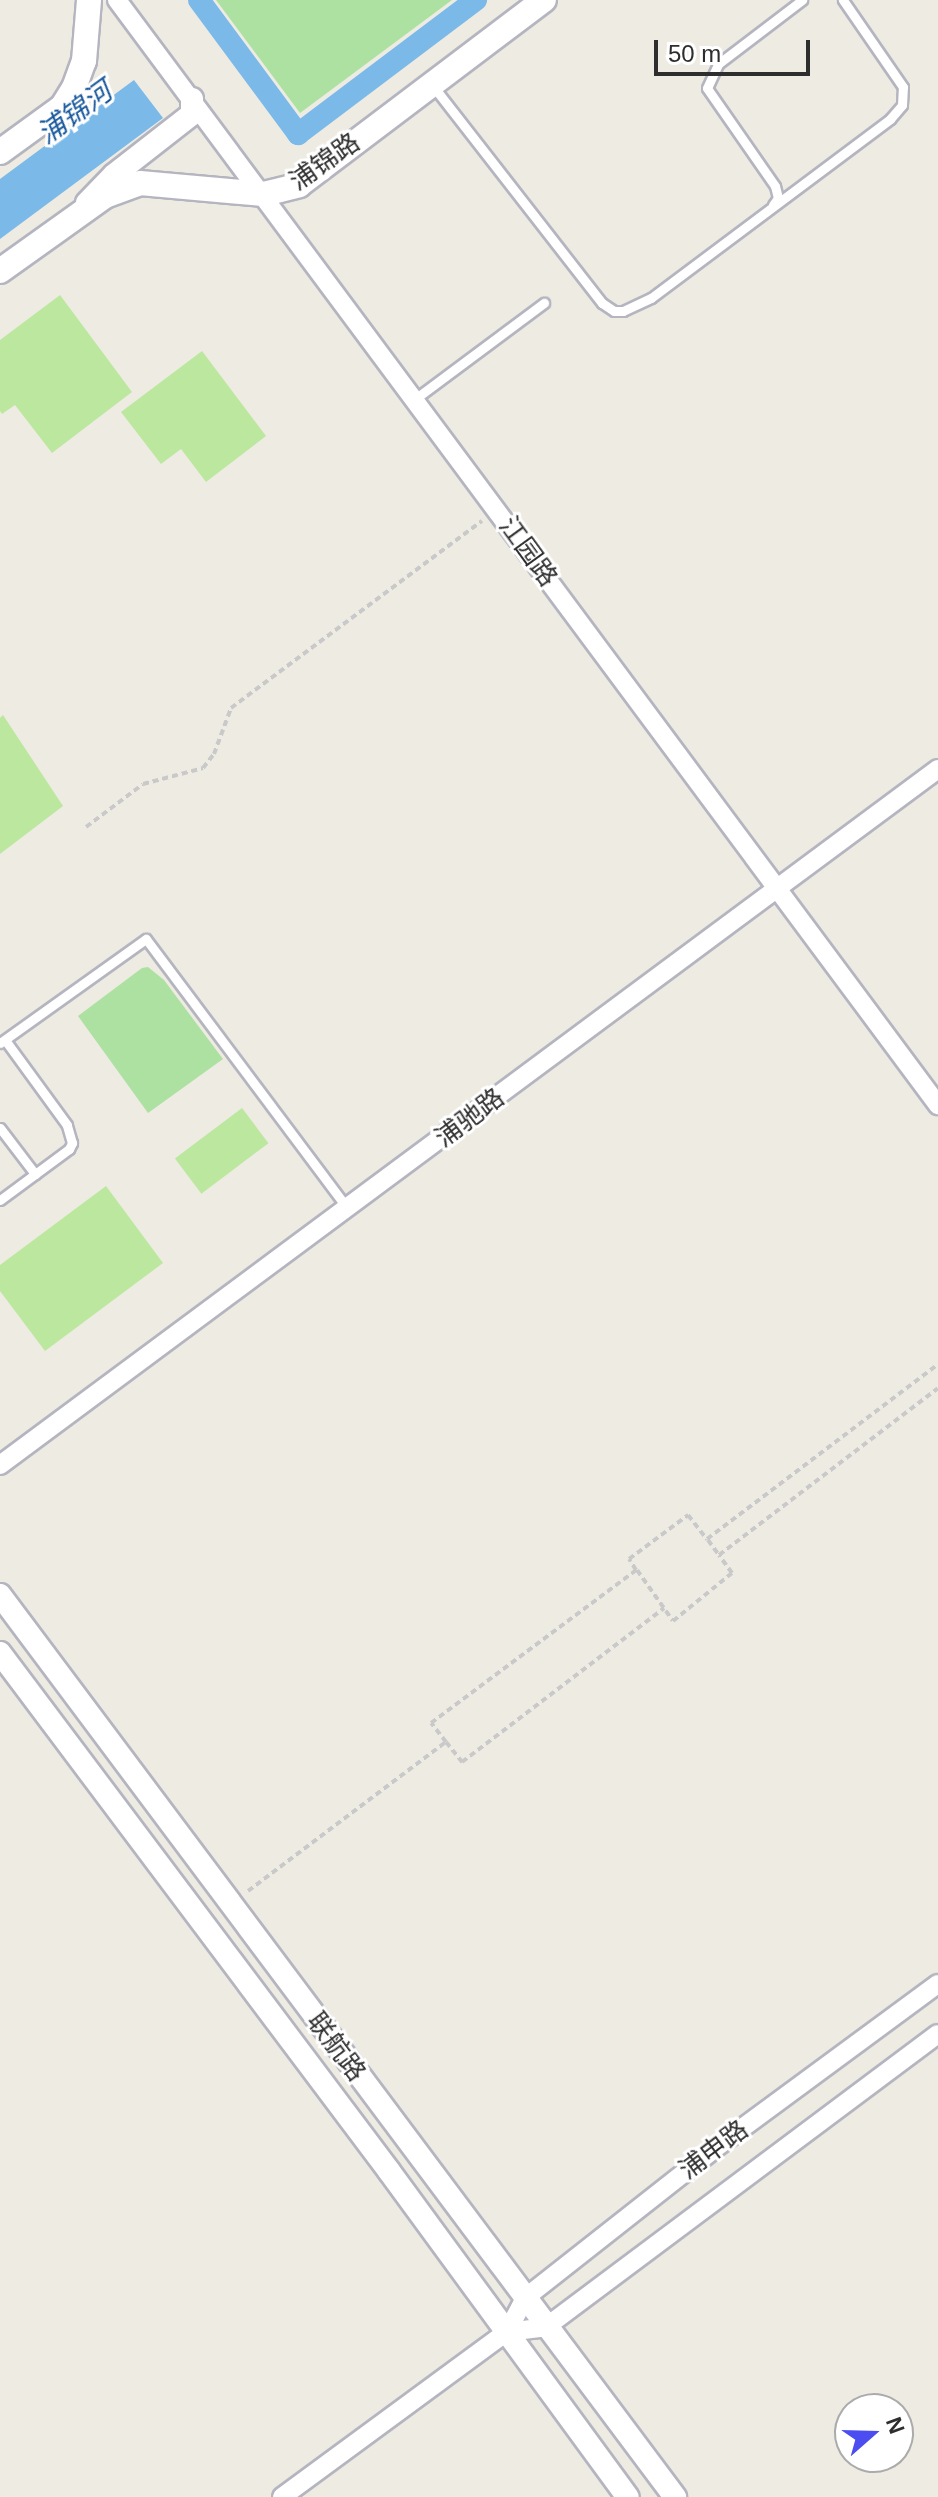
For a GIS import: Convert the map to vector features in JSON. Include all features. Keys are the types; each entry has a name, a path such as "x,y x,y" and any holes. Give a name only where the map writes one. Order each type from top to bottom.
{"main road":[{"path":"0,152 62,107 74,88 84,61 89,0"},
{"name":"浦锦路","path":"0,271 105,196 140,183 264,194 299,185 544,0"}],"street":[{"name":"江园路","path":"117,0 938,1105"},
{"name":"浦锦路","path":"72,218 114,175 192,114 192,99"},
{"name":"浦驰路","path":"0,1465 938,769"},
{"name":"联航路","path":"0,1595 675,2497"},
{"name":"联航路","path":"0,1653 628,2497"},
{"name":"浦申路","path":"282,2497 507,2332 525,2298 722,2143 938,1984"},
{"name":"浦申路","path":"507,2332 546,2327 938,2034"}],"lane":[{"path":"771,208 778,191 707,88 718,64 802,0"},
{"path":"431,83 602,303 614,311 632,309 651,298 890,119 902,105 903,87 843,0"},
{"path":"415,399 544,303"},
{"path":"0,1200 69,1149 71,1134 3,1042 146,939 348,1209"},
{"path":"0,1128 35,1174"}],"path":[{"path":"86,827 143,784 203,768 214,754 227,715 241,699 496,510"},
{"path":"707,1539 938,1364"},
{"path":"719,1555 938,1388"},
{"path":"688,1515 719,1555 732,1573 673,1621 629,1559 688,1515"},
{"path":"636,1570 431,1723 462,1762 664,1608"},
{"path":"230,1905 446,1742"}],"green space":[{"path":"216,0 452,0 300,113"},
{"path":"60,295 132,392 52,453 15,405 2,414 0,411 0,340"},
{"path":"202,351 266,436 206,482 181,449 161,464 121,412"},
{"path":"3,715 63,806 0,854 0,718"},
{"path":"148,967 164,980 223,1059 148,1113 78,1016 142,968"},
{"path":"242,1108 268,1143 201,1194 175,1159"},
{"path":"106,1186 163,1263 45,1351 0,1291 0,1265"}],"water":[{"path":"134,80 163,118 0,239 0,179"}],"waterway":[{"path":"199,0 298,134 476,0"}],"water label":[{"name":"浦锦河","path":"75,113"}]}
